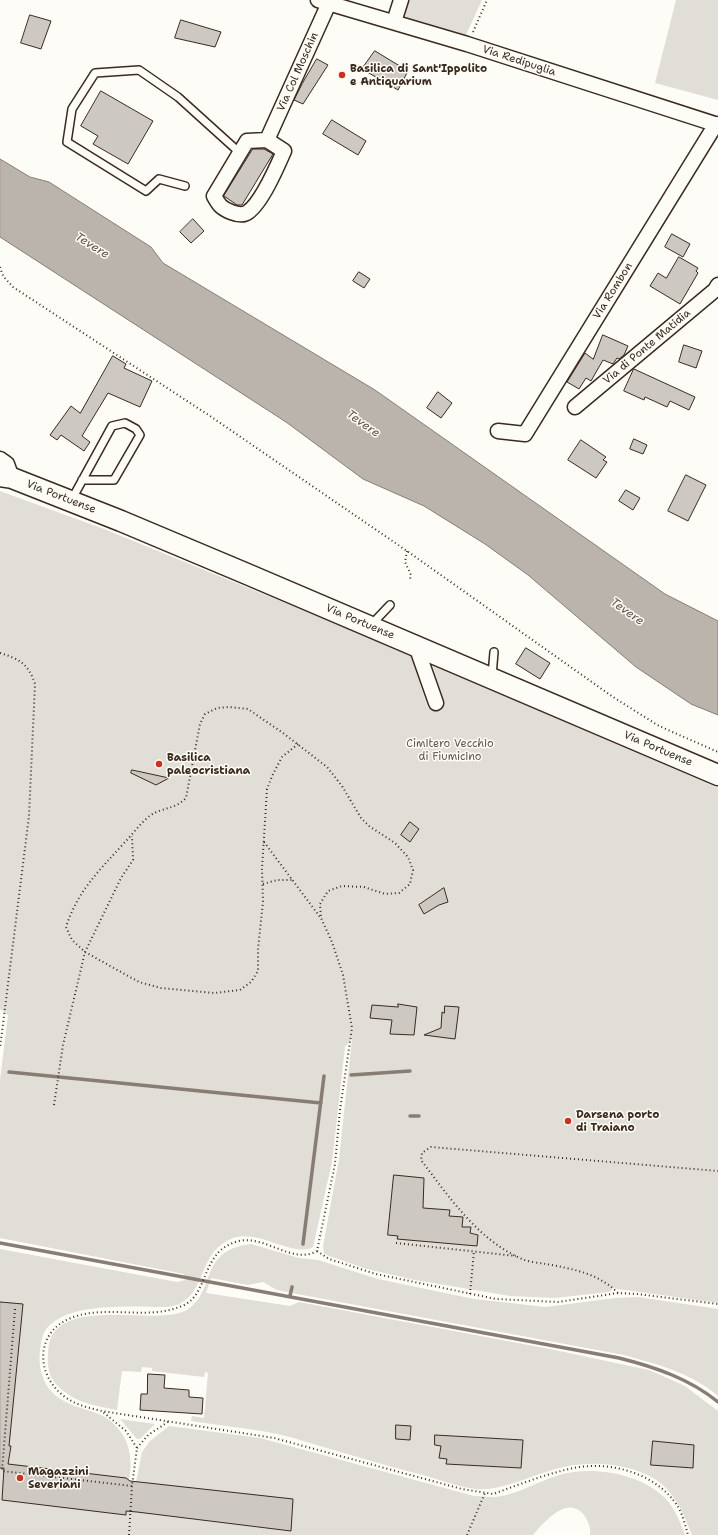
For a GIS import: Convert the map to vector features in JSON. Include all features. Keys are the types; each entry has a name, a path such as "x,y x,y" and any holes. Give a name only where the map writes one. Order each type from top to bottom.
{"street":[{"path":"394,22 401,0"},
{"name":"Via Redipuglia","path":"324,2 467,44 717,125"},
{"name":"Via Col Moschin","path":"267,140 324,2"},
{"name":"Via Rombon","path":"498,431 526,434 717,125"},
{"path":"267,140 284,151 276,169 256,204 247,213 237,215 220,207 214,196 247,141 267,140"},
{"name":"Via di Ponte Matidia","path":"575,407 715,290 718,285"},
{"path":"0,459 7,464 6,477"},
{"name":"Via Portuense","path":"6,477 70,501 370,626 718,775"},
{"path":"416,646 436,703"}],"lane":[{"path":"185,186 159,179 146,192 67,142 72,109 95,73 139,70 178,97 240,153"},
{"path":"70,501 112,426 125,423 136,429 140,435 114,480 82,480"},
{"path":"370,626 390,605"},
{"path":"491,678 494,652"}],"path":[{"path":"467,44 487,0"},
{"path":"0,267 3,276 8,282 210,416 407,551 620,701 659,726 718,752"},
{"path":"407,551 405,562 411,575 410,579"},
{"path":"0,653 18,658 31,672 35,684 29,816 0,1048"},
{"path":"298,744 282,758 272,774 267,790 263,902 258,949 258,971 251,982 240,990 214,993 161,988 139,982 85,952 72,940 66,927 72,910 84,887 150,815 173,808 186,798 200,724 206,714 217,708 248,709 298,744 327,766 342,786 361,818 369,826 395,843 408,857 413,870 410,884 405,889 392,894 364,887 342,886 334,888 323,897 320,904 321,918"},
{"path":"54,1105 63,1045 85,952 121,878 133,860 132,835"},
{"path":"264,842 321,918 332,942 343,975 352,1028 340,1110 335,1164 317,1251"},
{"path":"263,884 277,880 293,880"},
{"path":"618,1293 610,1285 579,1270 523,1260 491,1242 456,1205 421,1160 422,1153 431,1147 718,1172"},
{"path":"317,1251 306,1255 251,1240 238,1241 217,1255 210,1263 194,1300 183,1306 170,1310 92,1313 72,1317 58,1324 48,1334 44,1346 46,1374 65,1397 80,1405 102,1411 274,1438 462,1489 485,1493 493,1494 570,1468 594,1466 619,1469 645,1476 662,1488 675,1502 684,1518 688,1535"},
{"path":"396,1243 517,1256"},
{"path":"317,1251 329,1259 376,1274 470,1294 536,1302 558,1302 618,1293 718,1304"},
{"path":"470,1294 474,1251"},
{"path":"15,1309 2,1471 132,1486"},
{"path":"102,1411 126,1431 138,1448"},
{"path":"129,1535 132,1486 138,1448 148,1435 168,1422"},
{"path":"467,1535 485,1493"}],"green space":[{"path":"405,0 482,0 465,37 399,17"},
{"path":"676,0 718,0 718,100 655,83"},
{"name":"Cimitero Vecchio di Fiumicino","path":"0,491 104,529 410,654 428,708 445,703 432,664 718,788 718,1303 611,1288 612,1290 609,1292 555,1298 510,1296 415,1280 367,1269 324,1253 323,1246 339,1159 352,1039 345,1047 332,1162 313,1247 296,1249 254,1237 243,1236 233,1238 222,1244 214,1252 208,1261 195,1289 189,1297 179,1304 167,1307 103,1307 86,1309 57,1319 47,1328 41,1342 40,1368 49,1389 60,1399 92,1411 114,1424 127,1443 131,1465 129,1480 135,1487 142,1452 150,1441 169,1426 260,1438 474,1496 493,1497 508,1495 556,1476 569,1473 598,1471 613,1473 642,1482 665,1498 669,1502 679,1520 685,1535 590,1535 589,1524 584,1515 577,1509 570,1508 563,1509 549,1518 533,1535 0,1535 0,1249 177,1282 185,1280 184,1274 0,1238 0,1080 8,1015 0,1009"},
{"path":"251,1244 299,1258 318,1260 378,1279 474,1299 546,1307 615,1298 638,1297 718,1309 718,1396 697,1381 685,1375 624,1355 277,1290 263,1282 248,1285 211,1278 206,1293 290,1306 299,1302 550,1349 649,1370 685,1386 718,1411 718,1535 692,1535 677,1503 664,1486 655,1479 632,1469 602,1464 572,1465 552,1470 505,1486 486,1489 469,1488 278,1434 191,1421 192,1416 204,1418 208,1373 205,1372 204,1377 152,1371 152,1368 142,1367 141,1372 122,1371 117,1410 94,1405 74,1398 61,1389 51,1377 48,1364 48,1354 52,1335 65,1323 82,1317 104,1315 169,1315 185,1311 195,1303 201,1294 215,1263 222,1255 234,1248"},
{"path":"120,1419 155,1424 140,1439 137,1439"}],"water":[{"name":"Tevere","path":"0,159 30,177 49,182 151,247 163,263 375,390 665,594 718,621 718,715 691,704 636,667 528,575 485,544 424,506 363,479 286,422 0,237"}],"building":[{"path":"30,15 51,21 41,49 21,43"},
{"path":"181,20 221,32 215,47 175,38"},
{"path":"375,51 408,71 398,90 362,69"},
{"path":"317,59 328,65 303,104 294,100"},
{"path":"101,91 153,121 128,164 93,144 98,136 81,126"},
{"path":"332,120 366,141 358,155 323,134"},
{"path":"253,149 264,149 273,154 242,205 237,205 224,196"},
{"path":"193,219 204,231 191,243 180,232"},
{"path":"672,234 690,244 683,257 665,247"},
{"path":"679,257 698,268 696,271 698,273 680,304 650,286 658,273 666,278"},
{"path":"359,272 370,279 364,288 353,281"},
{"path":"603,335 628,346 624,355 619,359 617,358 613,364 603,360 591,381 586,378 579,389 567,382 585,353 593,359"},
{"path":"684,345 702,351 696,368 679,362"},
{"path":"113,356 126,364 124,368 152,381 140,407 108,393 82,436 90,442 84,451 61,435 57,440 50,435 71,406 80,413"},
{"path":"634,369 695,397 689,410 670,401 667,407 645,397 644,400 624,391"},
{"path":"438,392 452,403 441,418 427,408"},
{"path":"634,439 647,445 643,454 630,449"},
{"path":"581,440 606,457 603,460 607,462 596,478 568,460"},
{"path":"686,475 706,485 688,521 668,511"},
{"path":"626,490 640,498 633,510 619,501"},
{"path":"526,648 550,663 540,679 516,664"},
{"path":"132,770 169,778 156,785 131,773"},
{"path":"410,822 419,829 410,842 401,835"},
{"path":"444,888 448,902 439,905 424,914 419,905"},
{"path":"398,1004 417,1007 414,1035 390,1034 392,1020 370,1018 372,1005 398,1007"},
{"path":"445,1006 459,1007 455,1039 424,1035 441,1028 442,1012 444,1013"},
{"path":"394,1175 424,1178 423,1208 450,1210 449,1216 463,1217 462,1227 471,1227 470,1233 478,1235 477,1246 397,1239 398,1236 388,1235"},
{"path":"0,1302 23,1304 9,1446 11,1446 8,1464 126,1478 130,1481 293,1499 291,1531 137,1512 126,1511 126,1515 2,1500 4,1468 0,1468"},
{"path":"148,1374 165,1375 164,1388 189,1390 189,1397 203,1398 202,1414 140,1410 141,1394 147,1394"},
{"path":"396,1425 411,1426 410,1440 396,1439"},
{"path":"435,1435 523,1440 521,1468 446,1464 447,1459 439,1458 441,1446 435,1445"},
{"path":"653,1441 694,1445 693,1468 651,1465"}],"waterway":[{"path":"351,1075 410,1071"},
{"path":"9,1072 321,1103"},
{"path":"303,1244 324,1076"},
{"path":"410,1116 419,1116"},
{"path":"0,1243 619,1358 646,1365 684,1380 718,1402"},
{"path":"290,1296 292,1287"}],"place":[{"name":"Basilica di Sant'Ippolito e Antiquarium","path":"342,75"},
{"name":"Basilica paleocristiana","path":"159,764"},
{"name":"Darsena porto di Traiano","path":"568,1121"},
{"name":"Magazzini Severiani","path":"20,1478"}]}
